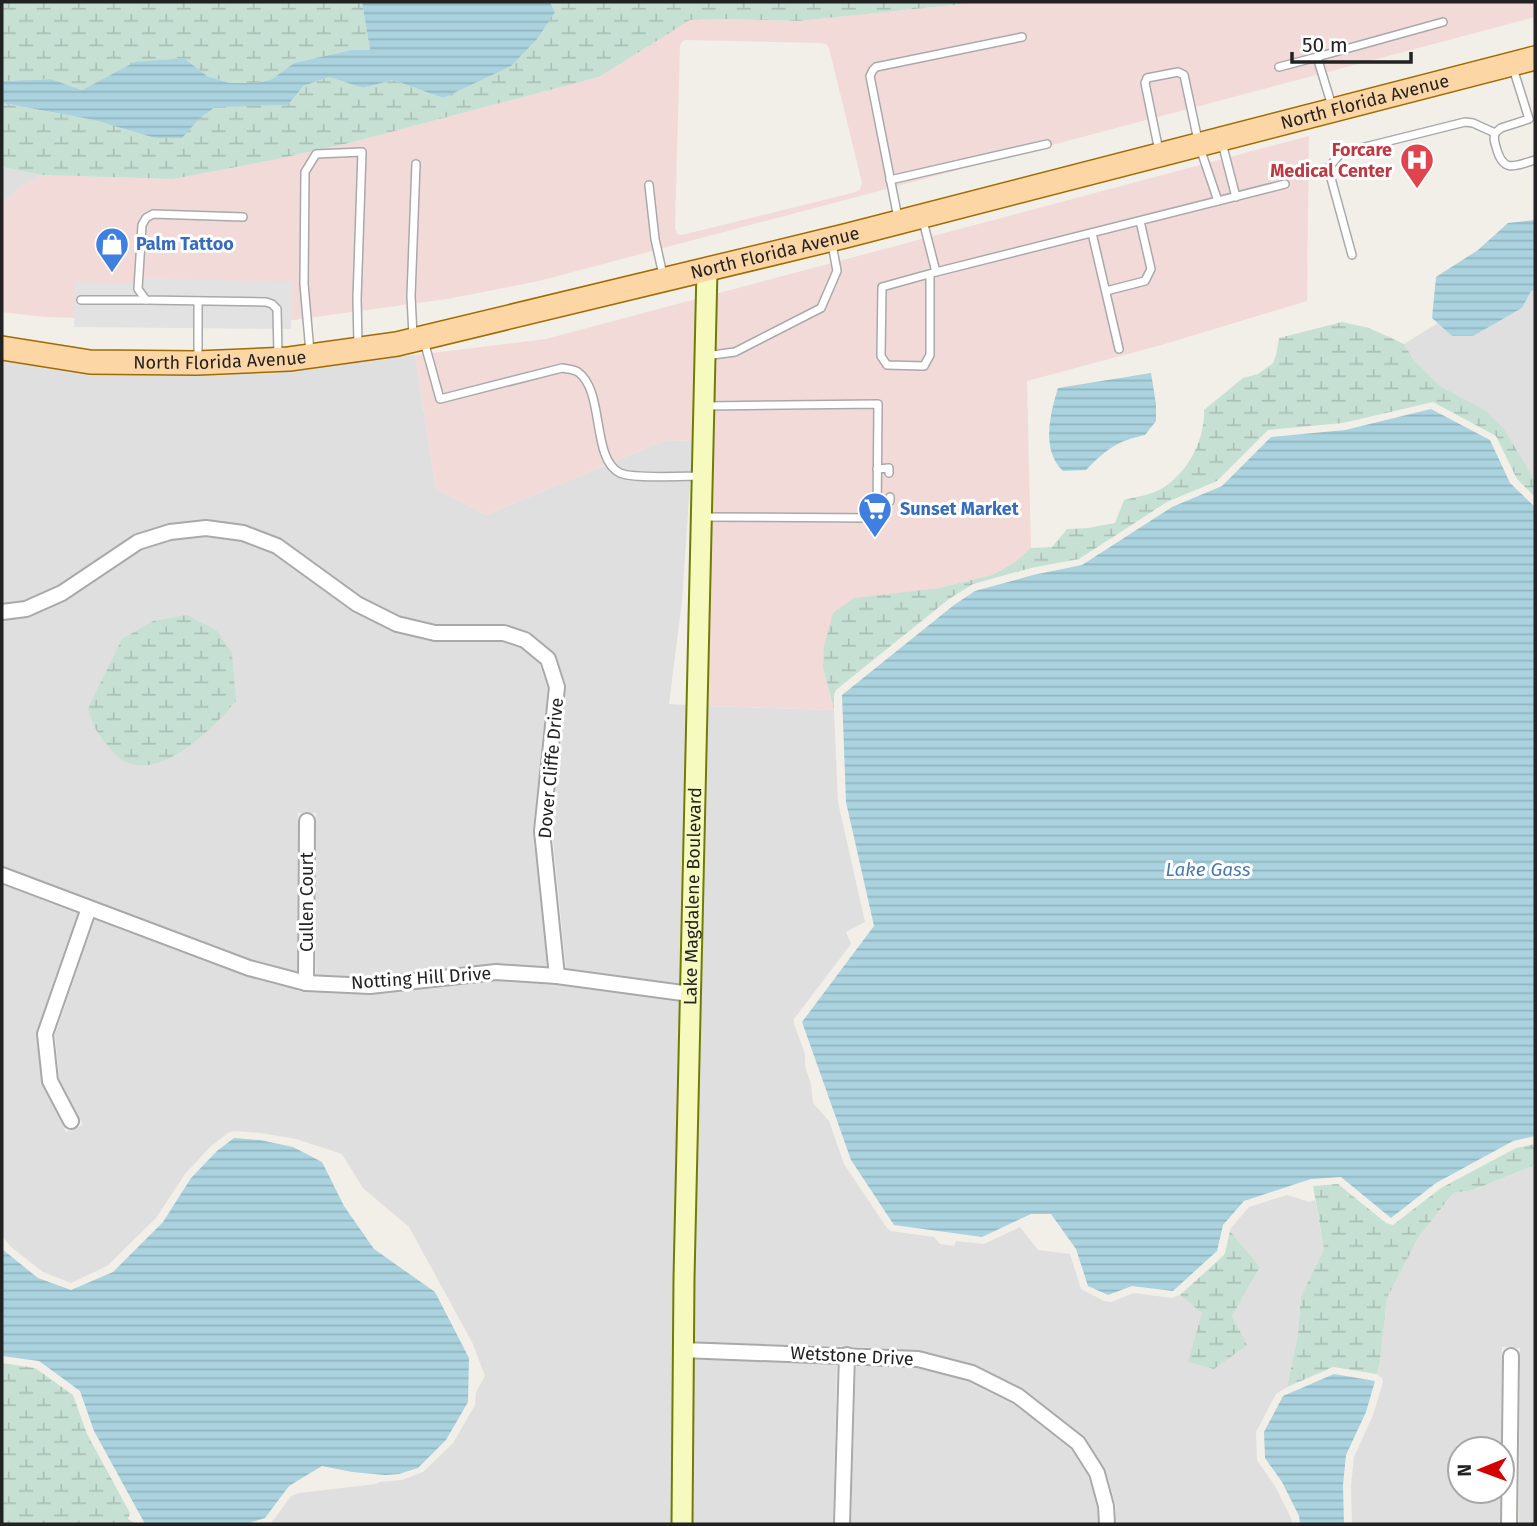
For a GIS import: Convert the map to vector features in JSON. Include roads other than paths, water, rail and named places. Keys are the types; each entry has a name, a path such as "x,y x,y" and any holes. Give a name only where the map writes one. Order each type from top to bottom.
{"main road":[{"name":"North Florida Avenue","path":"2,348 90,362 198,363 310,356 418,339 831,240 1535,58"}],"street":[{"name":"Lake Magdalene Boulevard","path":"682,1524 682,1350 707,269"},
{"name":"Dover Cliffe Drive","path":"2,612 26,609 62,593 138,542 170,532 206,528 243,533 277,546 357,604 397,624 435,633 504,633 526,640 548,659 557,687 542,831 557,975"},
{"name":"Cullen Court","path":"306,983 307,821"},
{"name":"Notting Hill Drive","path":"2,875 249,968 306,983 370,986 496,972 557,975 690,994"},
{"path":"71,1121 50,1081 45,1034 89,908"},
{"name":"Wetstone Drive","path":"682,1350 918,1359 972,1373 1018,1396 1078,1443 1097,1473 1107,1506 1107,1524"},
{"path":"842,1524 846,1355"},
{"path":"1509,1524 1511,1356"}],"lane":[{"path":"1279,67 1443,22"},
{"path":"899,222 870,76 873,70 876,67 1023,37"},
{"path":"1317,57 1334,110"},
{"path":"1512,64 1532,118 1501,128 1494,133 1493,139 1500,160 1505,165 1512,166 1535,160"},
{"path":"1160,155 1144,83 1147,78 1178,72 1184,75 1210,142 1236,197"},
{"path":"1352,255 1329,171 1329,167 1341,153 1465,122 1494,133"},
{"path":"1210,142 1218,201"},
{"path":"890,180 1047,144"},
{"path":"310,356 304,284 305,172 316,154 362,152 358,349"},
{"path":"416,164 411,296 418,339 440,400 562,368 576,371 591,391 610,466 622,474 630,475 702,476"},
{"path":"922,216 933,273 930,355 924,366 887,365 881,356 882,287 933,273 1285,184"},
{"path":"649,185 655,239 664,279"},
{"path":"146,300 138,289 142,225 146,218 153,214 243,217"},
{"path":"1106,291 1145,281 1151,268 1139,221"},
{"path":"1092,233 1119,349"},
{"path":"705,356 734,352 821,308 837,271 831,240"},
{"path":"81,300 267,302 277,309 279,359"},
{"path":"198,301 198,363"},
{"path":"701,517 877,518 878,404 703,406"},
{"path":"877,469 889,468 889,472"},
{"path":"877,501 890,500 890,497"}],"water":[{"path":"362,2 550,2 555,12 537,39 511,66 443,98 393,80 363,88 329,77 303,86 288,105 215,107 200,118 182,138 155,138 94,120 2,103 2,81 51,79 82,90 135,62 184,58 207,76 230,83 257,83 272,79 294,63 351,50 370,50"},
{"path":"1535,220 1535,290 1531,291 1522,308 1473,336 1452,336 1432,318 1436,277 1478,250 1508,223"},
{"path":"1151,373 1156,421 1145,435 1112,447 1086,470 1063,471 1052,453 1049,431 1058,388"},
{"name":"Lake Gass","path":"1431,409 1490,440 1510,483 1535,507 1535,1136 1513,1141 1436,1183 1391,1218 1341,1177 1311,1179 1244,1201 1223,1225 1217,1251 1173,1291 1132,1286 1108,1295 1088,1286 1076,1249 1051,1214 1031,1214 982,1237 894,1225 851,1160 802,1022 874,926 846,802 842,695 975,591 1082,565 1172,507 1222,486 1271,437 1345,430"},
{"path":"234,1138 293,1147 322,1162 344,1206 374,1249 435,1292 469,1358 468,1402 446,1440 418,1468 385,1475 322,1466 289,1486 265,1518 246,1524 145,1524 94,1431 80,1391 39,1361 2,1356 2,1249 38,1278 71,1290 113,1272 163,1222 191,1178"},
{"path":"1334,1374 1375,1381 1366,1412 1346,1455 1343,1485 1344,1524 1300,1524 1299,1516 1282,1482 1265,1458 1264,1432 1283,1396"}],"place":[{"name":"Forcare Medical Center","path":"1417,190"},
{"name":"Palm Tattoo","path":"112,274"},
{"name":"Sunset Market","path":"875,539"}]}
